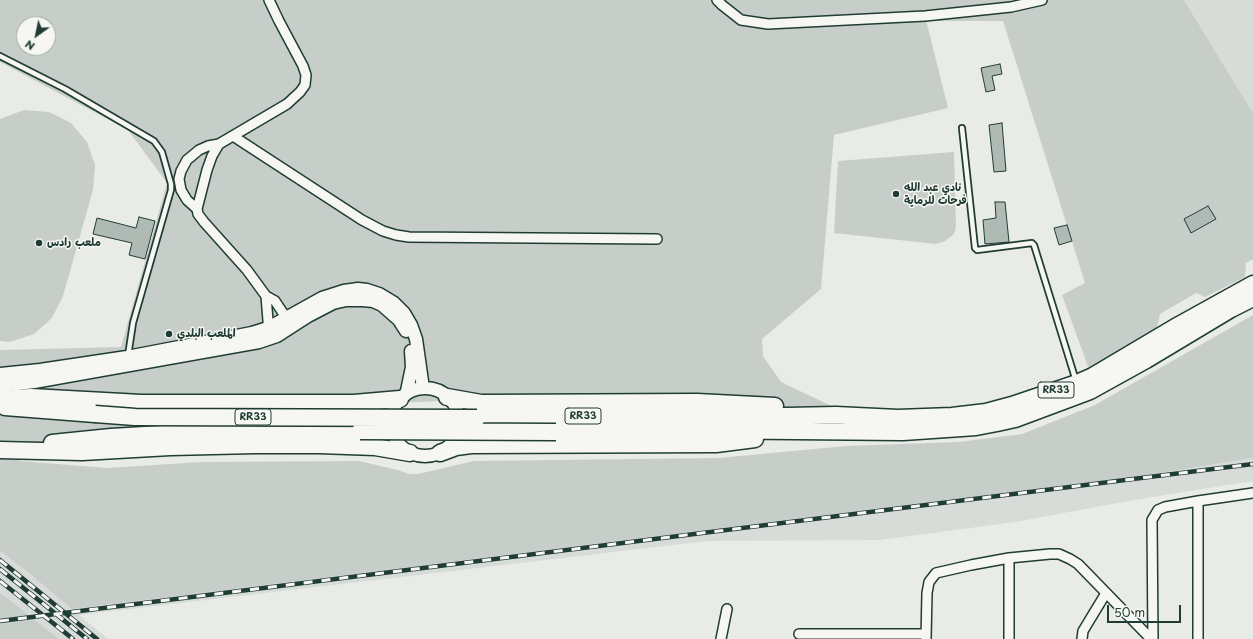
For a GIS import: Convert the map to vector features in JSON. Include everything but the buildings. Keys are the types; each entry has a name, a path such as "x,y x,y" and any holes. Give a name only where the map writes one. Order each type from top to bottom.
{"highway":[{"name":"RR33","path":"0,449 111,437 187,432 556,432 836,415 898,418 952,416 986,412 1012,405 1093,376 1179,325 1253,284"},
{"name":"RR33","path":"0,407 95,414 180,417 477,418 593,416 816,432 903,432 976,427 1015,419 1090,391 1146,360 1230,309 1253,298"},
{"path":"0,399 31,397 142,403 354,403 402,397"},
{"path":"447,397 480,402 697,402 805,408 836,415"},
{"path":"440,452 456,447 471,445 716,444 816,432"},
{"path":"0,449 82,452 170,447 303,445 375,447 410,453"}],"street":[{"path":"269,0 303,66 306,76 305,85 287,104 219,144 208,146 199,150 187,160 181,171 179,179 181,190 187,200 235,256 266,296 275,301 283,313 286,324"},
{"path":"717,0 740,20 768,24 925,16 1011,7 1042,0"},
{"path":"233,136 362,220 396,235 410,237 656,239"},
{"path":"197,210 207,170 212,156 219,144"},
{"path":"286,324 322,298 352,289 367,290 379,294 394,303 404,313 411,325 416,339 424,388"},
{"path":"266,296 269,333"},
{"path":"0,374 127,361 259,342 269,333 286,324 308,316 333,303 354,299 382,305 399,320 406,330 409,338 412,360 407,391 402,397 393,410 391,422 393,434 400,445 410,453 420,456 430,456 449,446 455,437 458,426 458,415 454,405 447,397 436,390 424,388 414,390 402,397"},
{"path":"0,386 34,382 127,361"},
{"path":"1152,639 1152,520 1158,510 1165,507 1198,501 1253,493"},
{"path":"1198,501 1198,639"},
{"path":"799,634 854,637 926,636 927,593 929,582 936,573 1009,558 1060,554 1078,564 1152,639"},
{"path":"1009,558 1009,639"},
{"path":"1082,639 1083,631 1106,593"},
{"path":"721,639 727,609"}],"lane":[{"path":"0,56 65,89 154,141 162,152 167,166 171,190 133,323 127,361"},
{"path":"962,128 975,248 976,250 1032,243 1034,245 1077,383"}],"shaded area":[{"path":"0,0 1184,0 1253,113 1253,259 1246,263 1245,277 1205,297 1196,293 1160,314 1156,332 1090,372 1062,295 1085,283 1003,21 933,21 925,16 948,108 834,135 821,289 762,339 763,356 781,382 844,412 718,404 439,401 326,406 40,445 20,461 107,468 201,462 359,461 409,474 418,474 474,461 719,458 846,446 958,442 1022,434 1095,405 1253,315 1253,458 1155,474 72,609 0,551 0,350 121,347 167,183 128,130 0,62"},
{"path":"1184,0 1253,0 1253,113"},
{"name":"ملعب رادس","path":"24,110 49,112 71,123 87,142 95,165 93,190 63,296 52,318 34,334 10,342 0,341 0,119"},
{"name":"نادي عبد الله فرحات للرماية","path":"954,152 956,227 954,234 945,241 936,244 834,233 838,161"},
{"path":"1253,458 1253,481 1134,500 1015,522 880,540 707,541 79,615 108,639 59,639 0,593 0,551 29,573 1155,474"},
{"path":"0,593 7,598 59,639 0,639"}],"railway":[{"path":"0,621 1253,464"},
{"path":"0,560 97,639"},
{"path":"0,569 87,639"},
{"path":"0,581 73,639"}],"place":[{"name":"نادي عبد الله فرحات للرماية","path":"896,194"},
{"name":"ملعب رادس","path":"39,243"},
{"name":"الملعب البلدي","path":"169,334"}]}
